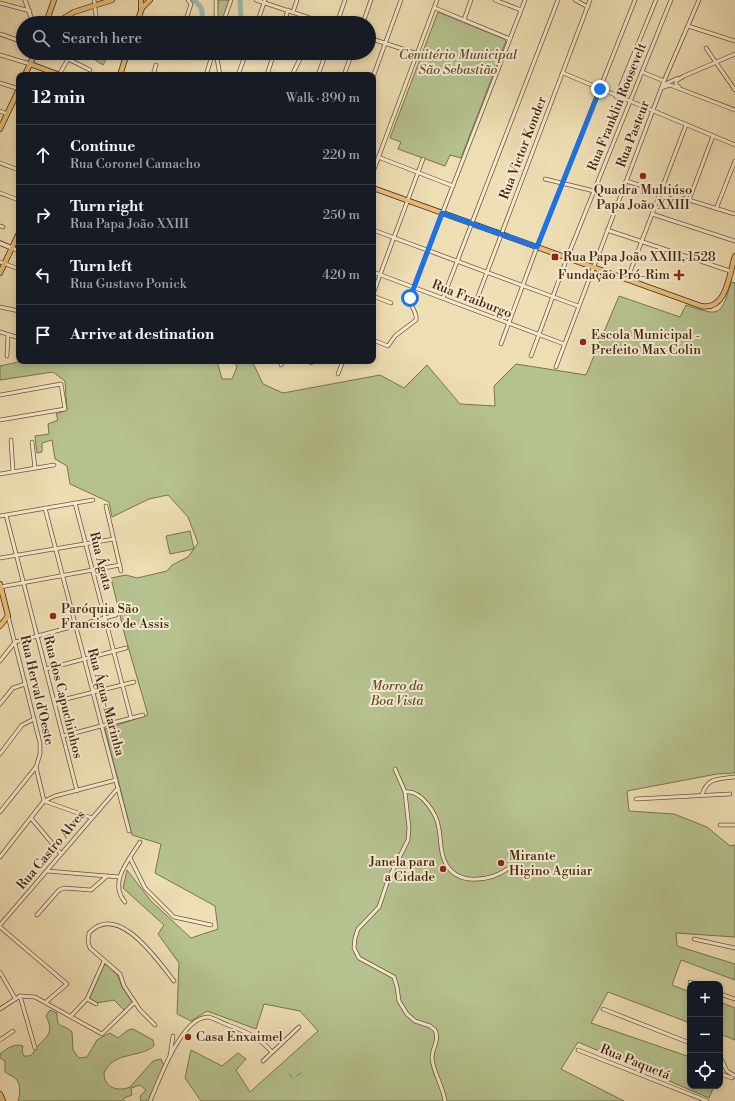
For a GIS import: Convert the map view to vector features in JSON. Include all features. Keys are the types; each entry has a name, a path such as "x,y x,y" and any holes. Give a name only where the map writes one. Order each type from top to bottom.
{"main road":[{"path":"48,16 54,0"},
{"path":"67,16 94,3 112,0"},
{"path":"141,0 141,12"},
{"path":"140,16 144,5 150,0"},
{"path":"26,72 32,60"},
{"path":"121,72 125,60"},
{"path":"30,64 51,72"},
{"path":"0,129 16,99"},
{"path":"376,189 701,306 715,305 723,296 735,256"},
{"path":"0,273 2,263 16,239"},
{"path":"0,243 12,248"},
{"name":"Rua Herval d'Oeste","path":"0,586 8,616"},
{"path":"0,626 8,616"},
{"path":"0,1094 3,1101"}],"street":[{"path":"25,0 31,16"},
{"path":"187,16 191,4 188,0"},
{"path":"216,0 216,16"},
{"path":"225,16 231,0"},
{"path":"256,0 264,1 302,16"},
{"path":"293,12 297,0"},
{"path":"339,16 345,0"},
{"path":"365,16 371,0"},
{"path":"375,72 401,0"},
{"path":"376,162 418,54 437,0"},
{"path":"464,20 471,0"},
{"path":"495,0 521,10"},
{"path":"376,341 388,346 395,336 416,320 417,316 409,300 413,287 525,0"},
{"path":"443,298 558,0"},
{"path":"575,0 588,7"},
{"name":"Rua Victor Konder","path":"475,304 500,234 590,0"},
{"path":"501,344 537,247 635,0"},
{"path":"616,97 656,0"},
{"name":"Rua Franklin Roosevelt","path":"531,356 567,258 672,0"},
{"name":"Rua Pasteur","path":"556,367 592,267 661,87 699,0"},
{"path":"259,16 264,1"},
{"path":"0,3 30,11"},
{"path":"94,3 96,16"},
{"path":"435,8 510,39"},
{"path":"286,16 288,10"},
{"path":"688,26 735,41"},
{"path":"0,34 16,40"},
{"path":"376,40 418,54"},
{"path":"706,48 735,90"},
{"name":"Rua Pasteur","path":"661,87 735,54"},
{"path":"0,55 16,60"},
{"path":"17,60 30,64"},
{"path":"61,72 67,60"},
{"path":"70,60 90,70"},
{"path":"207,72 211,60"},
{"path":"216,60 219,72"},
{"path":"239,72 243,60"},
{"path":"269,72 272,60"},
{"path":"293,72 299,60"},
{"path":"319,72 323,60"},
{"path":"345,72 349,60"},
{"path":"153,72 156,65"},
{"path":"642,72 664,81"},
{"path":"563,73 630,103 735,145"},
{"path":"667,73 666,79 670,83 735,110"},
{"path":"684,76 676,83 685,90"},
{"path":"0,83 16,88"},
{"path":"0,111 7,114"},
{"path":"627,280 686,126"},
{"path":"689,200 713,136"},
{"path":"378,157 453,186"},
{"path":"376,286 422,159"},
{"path":"716,209 735,160"},
{"path":"0,163 16,169"},
{"path":"545,179 594,191"},
{"path":"626,181 735,214"},
{"path":"0,193 16,199"},
{"path":"652,214 735,242"},
{"path":"607,230 730,271"},
{"path":"376,231 578,306"},
{"path":"12,248 16,249"},
{"path":"2,263 16,268"},
{"name":"Rua Fraiburgo","path":"376,273 564,344"},
{"path":"376,296 391,303"},
{"path":"0,307 16,310"},
{"path":"0,332 16,337"},
{"path":"7,356 8,334"},
{"path":"338,374 342,364"},
{"path":"0,395 61,384 65,409 0,420"},
{"path":"10,440 13,472"},
{"path":"32,442 35,468"},
{"path":"0,474 54,465"},
{"path":"0,516 93,500"},
{"name":"Rua Ágata","path":"75,503 131,718"},
{"path":"106,506 121,571"},
{"name":"Rua Água-Marinha","path":"45,508 129,831"},
{"name":"Rua dos Capuchinhos","path":"6,514 77,791"},
{"path":"0,558 114,539"},
{"path":"0,586 120,565"},
{"path":"0,661 15,642 116,615"},
{"name":"Rua Herval d'Oeste","path":"8,616 41,749 36,767 44,801"},
{"path":"46,669 126,648"},
{"path":"54,702 134,682"},
{"path":"0,704 14,688 25,684"},
{"path":"63,736 143,715"},
{"path":"0,754 22,725 34,719"},
{"path":"0,812 36,767"},
{"path":"395,769 405,792 409,828 408,840 388,880 379,907 358,929 354,948 359,958 394,977 398,987 399,1001 407,1014 415,1021 430,1026 435,1030 437,1042 432,1060 442,1086 445,1101"},
{"path":"702,795 705,786 710,782 735,777"},
{"path":"0,857 44,801 116,780"},
{"name":"Rua Castro Alves","path":"0,926 118,788"},
{"path":"405,792 413,792 416,794 426,803 432,813 439,829 444,861 452,871 464,878 479,880 501,874 509,868"},
{"path":"636,799 730,794"},
{"path":"44,801 92,818"},
{"path":"31,818 61,854"},
{"path":"720,825 735,825"},
{"path":"125,902 119,894 119,877 140,842"},
{"path":"130,858 145,888 174,917 211,925"},
{"path":"47,871 119,877"},
{"path":"37,915 59,890 64,888 92,890 107,876"},
{"path":"155,1025 135,1002 124,986 120,974 90,948 88,935 91,931 102,925 118,925 143,944 174,981"},
{"path":"0,926 67,984 46,1002"},
{"path":"694,939 735,948"},
{"path":"71,1016 87,999 104,961"},
{"path":"0,972 16,998"},
{"path":"723,995 735,999"},
{"path":"0,1009 20,996 31,996 46,1002 102,1034 135,1002"},
{"path":"20,996 35,1048"},
{"path":"87,999 96,1004"},
{"path":"603,1009 687,1042"},
{"path":"150,1101 169,1060 186,1030 198,1021 208,1017 252,1035 272,1052"},
{"path":"263,1060 299,1027"},
{"path":"0,1040 13,1031"},
{"path":"169,1060 173,1036"},
{"name":"Rua Paquetá","path":"578,1050 707,1101"},
{"path":"723,1062 731,1076"}],"green space":[{"path":"218,0 231,0 225,16 217,16"},
{"name":"Cemitério Municipal São Sebastião","path":"438,12 506,41 461,158 450,155 445,166 398,149 401,142 390,138"},
{"path":"95,60 106,60 103,65"},
{"name":"Morro da Boa Vista","path":"731,282 735,283 735,773 717,774 627,791 629,811 674,814 707,827 730,846 735,845 735,937 676,933 677,946 735,964 735,980 681,960 672,985 687,991 687,1022 608,992 591,1023 687,1056 687,1089 578,1042 561,1069 624,1101 201,1101 185,1078 191,1050 222,1066 238,1053 246,1059 236,1070 250,1092 318,1031 300,1011 264,1004 256,1029 207,1011 191,1021 177,1014 179,963 158,934 164,925 123,888 127,870 151,901 191,938 218,929 215,906 155,873 161,844 132,835 105,729 148,715 125,636 111,578 126,575 137,578 167,571 172,565 188,557 198,543 188,517 168,495 149,499 112,517 109,502 70,484 67,466 55,459 52,440 42,443 42,452 37,453 35,436 49,434 48,424 58,420 56,414 67,410 65,381 53,372 0,380 0,366 16,363 16,364 218,364 222,379 232,379 237,367 236,364 253,364 263,384 283,393 380,375 404,388 427,365 460,404 495,406 494,386 516,364 586,375 619,296 680,317 686,305 712,312 721,308"},
{"path":"190,531 194,549 170,554 166,536"},
{"path":"107,964 118,976 122,987 133,1003 125,1011 114,1000 96,1003 89,999 104,965"},
{"path":"723,1003 735,1008 735,1040 723,1035"},
{"path":"50,1010 57,1013 57,1019 61,1026 72,1032 73,1050 79,1058 87,1057 97,1040 110,1033 118,1038 128,1030 133,1029 153,1040 154,1046 148,1050 114,1061 108,1066 104,1073 106,1082 112,1088 121,1089 130,1087 153,1061 161,1059 164,1066 148,1101 141,1101 140,1096 146,1090 140,1085 131,1088 132,1095 124,1098 124,1101 18,1101 20,1093 19,1083 15,1078 5,1072 5,1061 0,1058 0,1054 8,1048 20,1045 23,1046 22,1051 24,1056 32,1055 49,1033 50,1026 46,1016"},
{"name":"Morro da Boa Vista","path":"688,1089 713,1089 709,1098"}],"waterway":[{"path":"193,0 200,7 202,16"},
{"path":"240,0 241,16"},
{"path":"297,1076 301,1073"},
{"path":"289,1074 292,1077"}],"place":[{"name":"Quadra Multiúso Papa João XXIII","path":"643,176"},
{"name":"Rua Papa João XXIII, 1528","path":"555,257"},
{"name":"Fundação Pró-Rim","path":"679,275"},
{"name":"Escola Municipal - Prefeito Max Colin","path":"583,342"},
{"name":"Paróquia São Francisco de Assis","path":"53,616"},
{"name":"Mirante Higino Aguiar","path":"501,863"},
{"name":"Janela para a Cidade","path":"443,869"},
{"name":"Casa Enxaimel","path":"188,1037"}],"route":[{"path":"410,298 442,213 537,247 600,89"}]}
